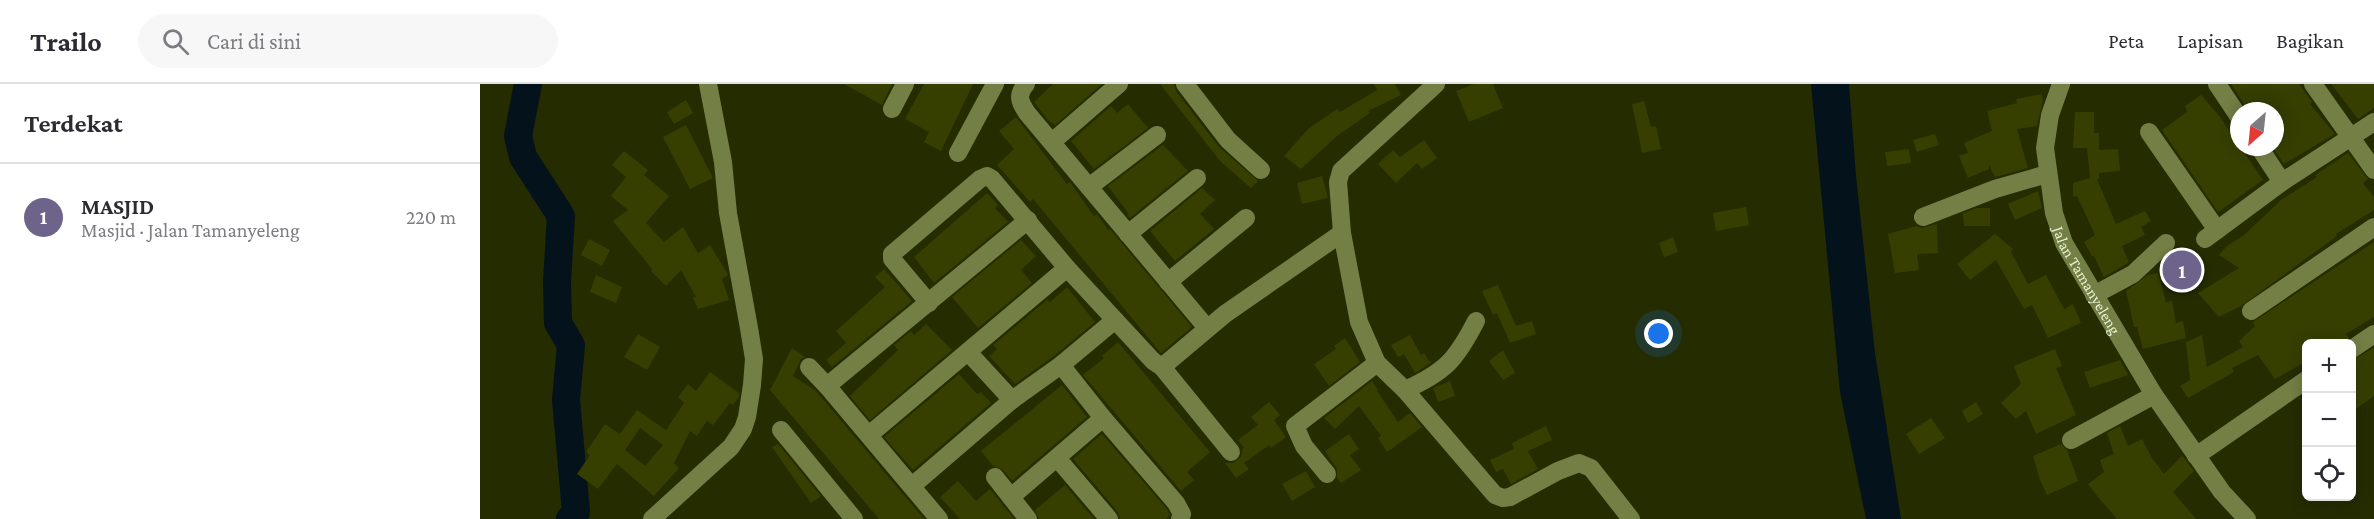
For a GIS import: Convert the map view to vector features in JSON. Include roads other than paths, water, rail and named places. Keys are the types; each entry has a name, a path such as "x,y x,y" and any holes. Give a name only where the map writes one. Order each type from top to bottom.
{"street":[{"path":"652,519 731,447 747,417 752,385 754,359 750,328 728,213 723,162 708,84"},
{"path":"892,109 905,84"},
{"path":"958,153 995,84"},
{"path":"1052,142 1119,84"},
{"path":"1185,84 1228,140 1261,170"},
{"path":"1436,84 1341,171 1338,182 1342,233 1359,322 1377,363 1405,390 1495,495 1503,498 1510,497 1558,471 1579,463 1591,468 1631,519"},
{"name":"Jalan Tamanyeleng","path":"2061,84 2046,136 2045,158 2054,213 2064,243 2154,395 2222,492 2247,519"},
{"path":"2217,84 2230,104"},
{"path":"2313,84 2374,170"},
{"path":"1022,89 1019,99 1027,112 1207,328"},
{"path":"2149,132 2211,234 2282,182 2374,122"},
{"path":"1089,187 1157,135"},
{"path":"2265,156 2282,182"},
{"path":"1923,218 1995,189 2047,174"},
{"path":"929,303 892,259 894,250 983,177 992,179 1067,268 1153,361 1162,367 1232,452"},
{"path":"1128,234 1197,178"},
{"path":"1168,282 1246,218"},
{"path":"827,386 1028,220"},
{"path":"2251,311 2374,227"},
{"path":"1162,367 1207,328 1342,233"},
{"path":"2094,295 2133,274 2166,243"},
{"path":"869,435 1067,268"},
{"path":"912,486 1012,400 1061,365 1115,320"},
{"path":"1405,390 1441,371 1456,355 1476,321"},
{"path":"2356,346 2374,334"},
{"path":"968,352 1012,400"},
{"path":"1327,474 1304,446 1295,426 1377,363"},
{"path":"1061,365 1176,503 1182,514 1180,519"},
{"path":"808,367 827,386 939,519"},
{"path":"2196,456 2302,383"},
{"path":"2071,440 2154,395"},
{"path":"1011,497 1103,418"},
{"path":"781,430 854,519"},
{"path":"1057,458 1109,519"},
{"path":"995,477 1028,519"},
{"path":"834,496 847,519"}],"waterway":[{"path":"528,84 518,136 523,157 561,216 557,281 558,323 571,345 566,400 576,512 570,519"}],"place":[{"name":"MASJID","path":"2182,270"}]}
